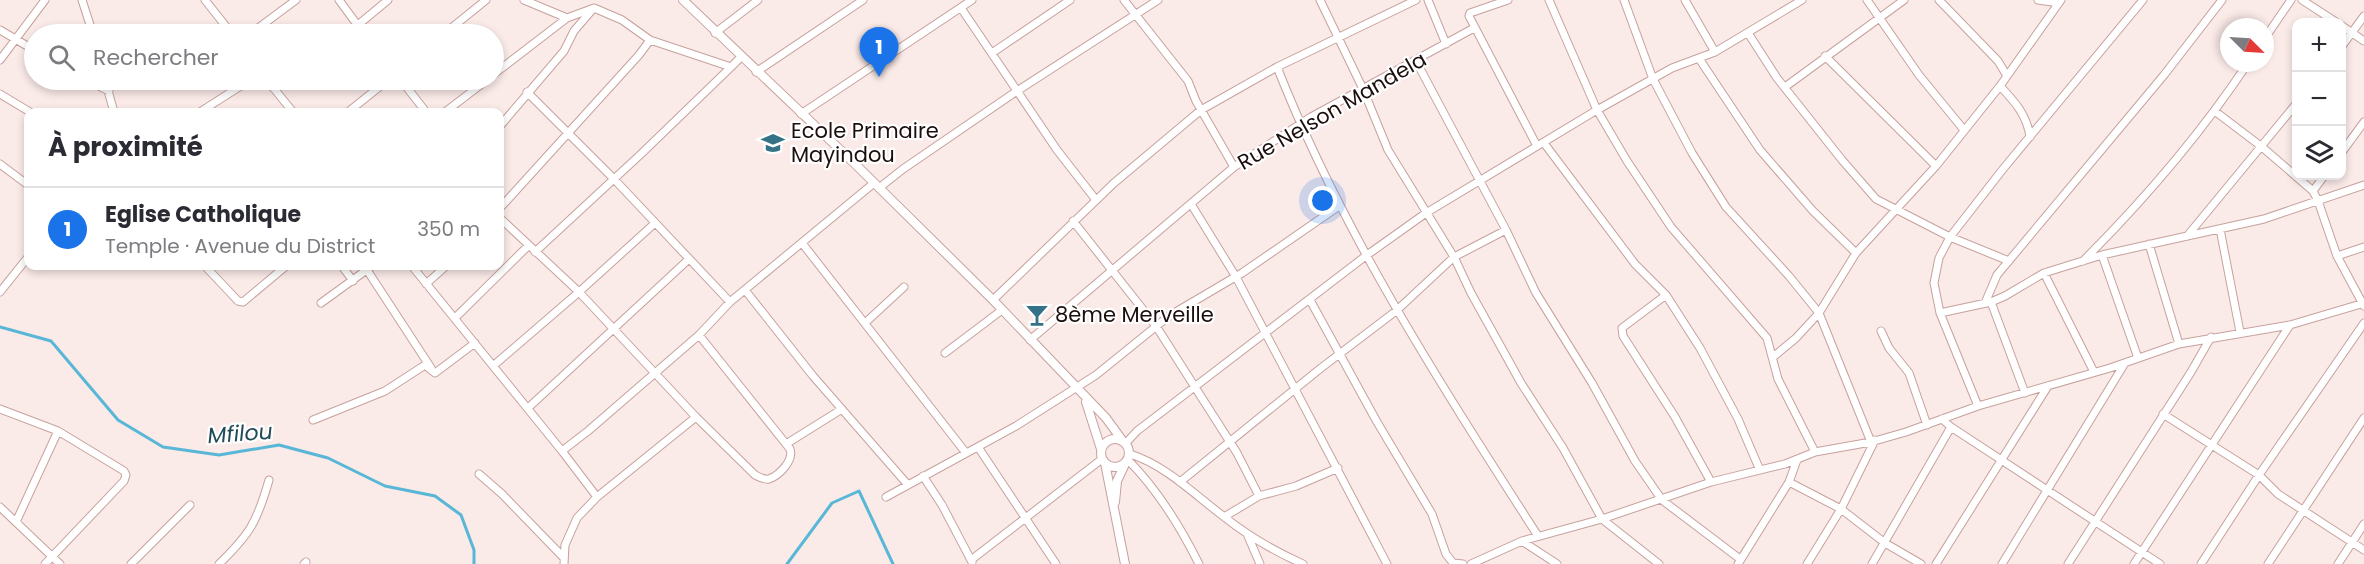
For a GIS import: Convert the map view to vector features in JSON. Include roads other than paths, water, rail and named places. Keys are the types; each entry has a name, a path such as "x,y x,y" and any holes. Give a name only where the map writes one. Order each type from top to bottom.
{"street":[{"path":"27,24 45,0"},
{"path":"82,0 90,24"},
{"path":"205,0 224,24"},
{"path":"264,24 296,0"},
{"path":"339,0 356,24"},
{"path":"359,24 388,0"},
{"path":"456,24 486,0"},
{"path":"524,0 567,18"},
{"path":"683,0 993,300 1084,398 1106,418 1124,441 1128,459 1156,492 1175,520 1199,564"},
{"path":"716,33 758,0"},
{"path":"756,72 863,0"},
{"path":"801,114 972,0"},
{"path":"992,53 1070,0"},
{"path":"1124,0 1188,81 1201,110 1234,166"},
{"path":"562,451 699,335 730,302 876,185 1158,0"},
{"path":"1320,0 1363,89 1388,150 1454,257 1471,293 1521,383 1563,448 1602,519 1659,564"},
{"path":"993,300 1073,221 1201,110 1277,67 1416,0"},
{"path":"1428,0 1446,44"},
{"path":"1508,0 1470,14 1474,28 1541,145 1635,264 1666,296 1700,348 1738,419 1760,468"},
{"path":"1549,0 1597,110 1627,161 1671,227 1767,338 1778,379 1815,452"},
{"path":"1624,0 1653,79 1692,153 1726,207 1789,276 1819,313 1873,441 1841,509 1807,564"},
{"path":"1684,0 1715,52"},
{"path":"923,476 942,505 972,562 1103,457 1105,443 1111,439 1124,441 1367,255 1426,213 1480,183 1597,110 1672,68 1700,60 1715,52 1749,33 1790,3 1802,0"},
{"path":"1867,0 1919,75 1964,130"},
{"path":"1785,87 1879,16 1904,0"},
{"path":"1939,0 1998,61 2007,76"},
{"path":"2038,0 2060,2"},
{"path":"1978,406 1940,313 1934,283 1935,270 1950,237 2143,0"},
{"path":"2025,393 1988,302 1997,275 2164,75 2222,0"},
{"path":"2274,25 2291,0"},
{"path":"2302,0 2330,18"},
{"path":"1773,357 1796,338 1819,313 1856,253 1936,166 2000,86 2060,2"},
{"path":"504,121 564,51 574,31 594,8"},
{"path":"504,66 567,18 594,8 621,20 650,40 731,67"},
{"path":"961,8 1057,150 1096,200"},
{"path":"2346,41 2364,16"},
{"path":"0,60 24,27"},
{"name":"Rue Nelson Mandela","path":"1030,340 1234,166 1300,125 1474,28"},
{"path":"2346,29 2364,41"},
{"path":"0,30 24,44"},
{"path":"1749,33 1785,87 1876,199 1950,237 2009,261"},
{"path":"504,204 650,40"},
{"path":"1825,56 1936,166"},
{"path":"535,252 741,57"},
{"path":"1700,60 1760,150 1812,211 1856,253"},
{"path":"1416,61 1506,230 1536,293 1592,383 1635,461 1662,500 1739,562 1789,482 1797,460"},
{"path":"1277,67 1300,125 1338,207 1367,255 1396,311 1539,536"},
{"path":"2081,263 2132,212 2216,112 2242,72"},
{"path":"2000,86 2023,112 2028,122 2030,137"},
{"path":"105,90 109,92 113,108"},
{"path":"206,108 234,90"},
{"path":"275,90 289,108"},
{"path":"353,108 376,90"},
{"path":"409,90 423,108"},
{"path":"450,108 474,90"},
{"path":"527,92 614,178 730,302"},
{"path":"0,94 24,108"},
{"path":"2188,235 2292,109"},
{"path":"1471,564 1522,541 1602,519 1711,482 1797,460 1815,452 1873,441 2179,344 2290,325 2363,304 2337,256 2313,191 2262,147 2216,112"},
{"path":"2346,147 2364,122"},
{"path":"0,164 24,182"},
{"path":"2313,191 2321,180"},
{"path":"1940,313 2005,296 2044,273 2102,255 2264,219 2364,186"},
{"path":"1191,204 1236,277 1387,564"},
{"path":"885,496 1016,426 1096,375 1169,316 1236,277 1338,207"},
{"path":"1073,221 1156,326 1229,444 1237,453 1259,496"},
{"path":"504,222 579,292 696,417 755,475 763,479 770,478 789,462 792,454 699,335"},
{"path":"493,366 655,223"},
{"path":"2220,229 2240,332"},
{"path":"1180,482 1339,353 1396,311 1454,257 1506,230"},
{"path":"802,243 966,453"},
{"path":"2149,244 2179,344"},
{"path":"504,270 528,246"},
{"path":"2337,256 2364,247"},
{"path":"2102,255 2138,358"},
{"path":"528,408 689,260"},
{"path":"0,292 24,262"},
{"path":"209,270 238,301 243,302 281,270"},
{"path":"345,270 353,280"},
{"path":"321,303 367,270"},
{"path":"371,270 435,373"},
{"path":"415,270 528,408 597,497"},
{"path":"426,284 442,270"},
{"path":"455,318 504,270"},
{"path":"2044,273 2094,372"},
{"path":"865,323 904,287"},
{"path":"746,290 842,409 908,485"},
{"path":"1666,296 1622,328 1623,336 1675,417 1711,482"},
{"path":"1310,300 1432,514 1446,554 1453,563 1463,564"},
{"path":"945,353 1002,310"},
{"path":"2201,564 2259,475 2364,323"},
{"path":"2134,564 2290,325"},
{"path":"1881,331 1889,348 1909,373 1927,425"},
{"path":"2068,564 2211,337"},
{"path":"435,373 475,342"},
{"path":"2002,564 2125,363"},
{"path":"313,420 385,391 425,365 435,373"},
{"path":"1936,564 2048,386"},
{"path":"1084,398 1103,457 1125,564"},
{"path":"0,409 58,431 124,471 126,475 124,481 45,564"},
{"path":"786,444 842,409"},
{"path":"2163,414 2211,447 2259,475 2278,494 2364,550"},
{"path":"564,561 566,545 577,518 597,497 696,417"},
{"path":"2268,564 2364,418"},
{"path":"1942,419 2160,564"},
{"path":"1872,564 1951,427"},
{"path":"16,522 58,431"},
{"path":"978,447 1056,564"},
{"path":"1103,457 1118,467 1128,459 1140,458 1180,482 1248,535 1303,564"},
{"path":"1115,515 1117,481 1128,459"},
{"path":"1224,517 1259,496 1296,486 1338,468"},
{"path":"479,474 502,494 564,561"},
{"path":"219,564 241,543 255,524 269,480"},
{"path":"1789,482 1841,509 1885,543 1922,564"},
{"path":"131,564 190,505"},
{"path":"0,507 60,564"},
{"path":"2338,564 2364,524"},
{"path":"1248,535 1260,564"},
{"path":"1522,541 1557,564"}],"waterway":[{"name":"Mfilou","path":"0,327 51,341 118,420 163,447 219,455 279,445 328,458 385,486 435,496 461,515 474,550 474,564"},
{"path":"787,564 832,503 859,491 893,564"}],"place":[{"name":"Eglise Catholique","path":"879,77"},
{"name":"Ecole Primaire Mayindou","path":"773,143"},
{"name":"8ème Merveille","path":"1037,315"}]}
